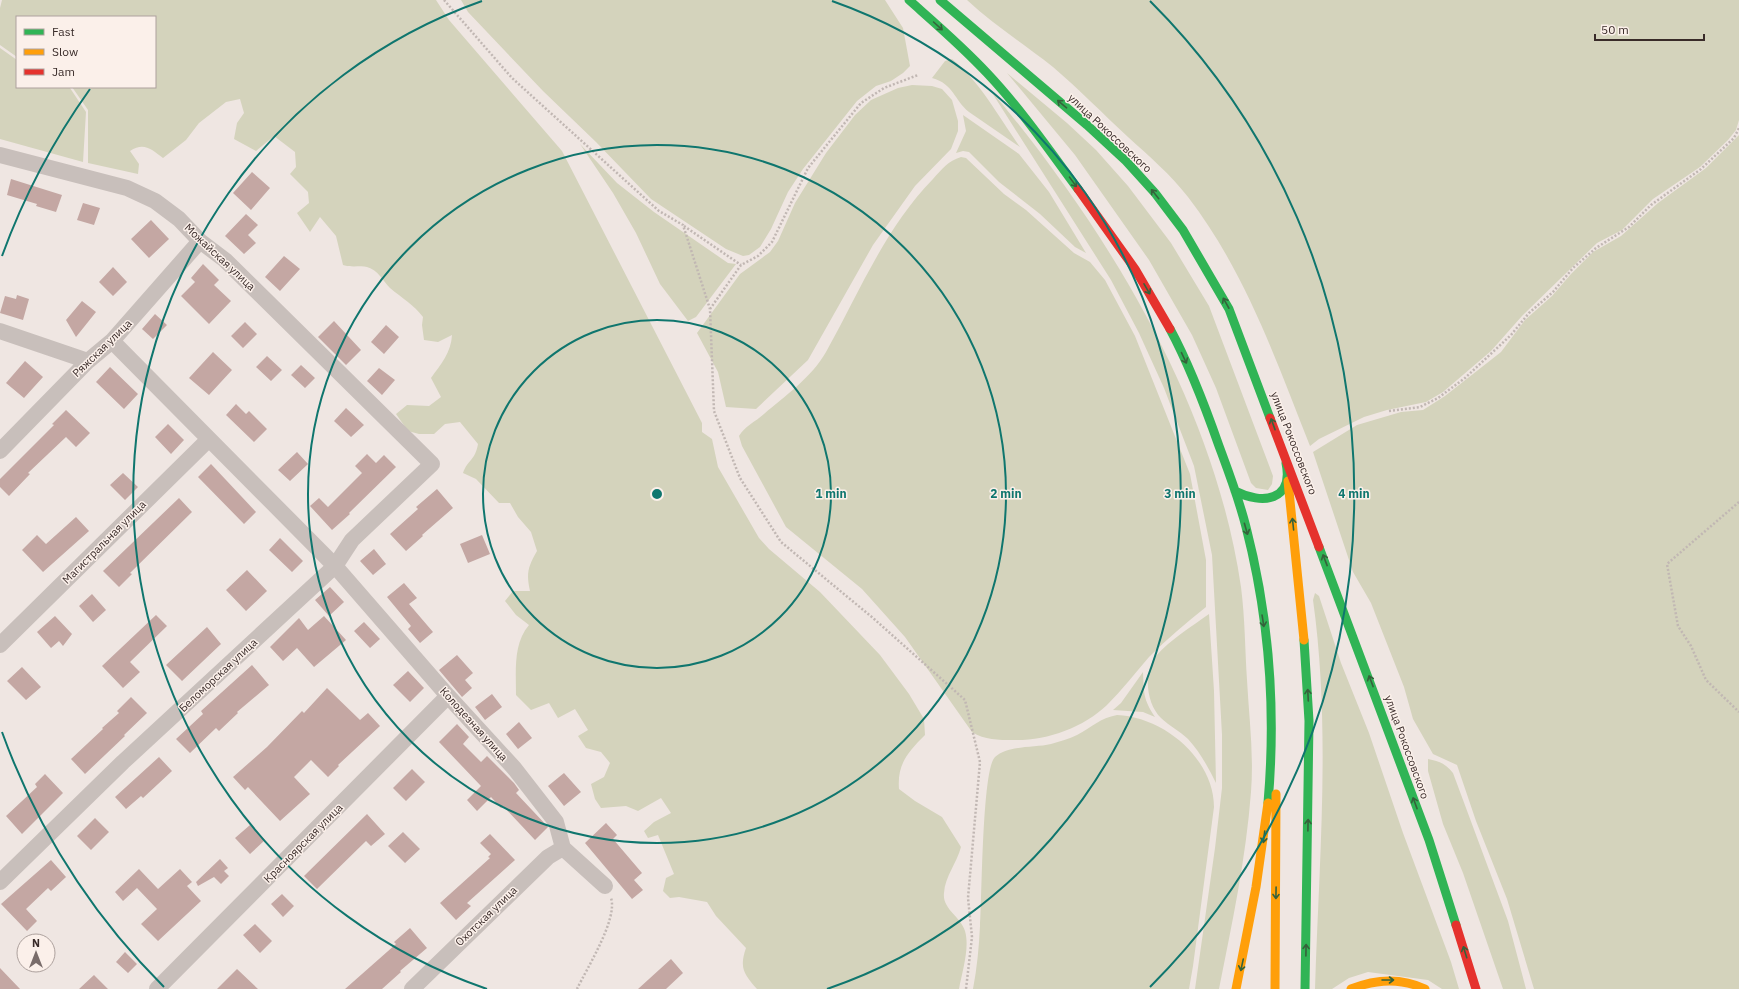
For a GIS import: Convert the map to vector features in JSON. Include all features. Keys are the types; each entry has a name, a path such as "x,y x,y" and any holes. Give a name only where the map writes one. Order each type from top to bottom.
{"main road":[{"path":"909,0 975,60 1025,116 1122,249 1168,323 1196,383 1235,492 1249,538 1264,630 1271,715 1277,840 1275,989"},
{"name":"улица Рокоссовского","path":"940,0 1087,125 1126,161 1155,193 1183,230 1229,309 1253,368 1286,461 1386,723 1426,833 1476,989"},
{"path":"1286,461 1304,631 1309,721 1305,989"},
{"path":"1235,492 1249,498 1259,500 1271,499 1284,489 1288,481"},
{"path":"1236,989 1249,933 1264,837 1270,775 1271,715"},
{"path":"1351,989 1369,982 1393,980 1425,989"}],"street":[{"name":"Можайская улица","path":"0,155 127,188 155,201 178,219 200,241 225,260 432,464"},
{"name":"Ряжская улица","path":"0,451 88,361 112,341 200,241"},
{"path":"0,331 88,361"},
{"name":"Колодезная улица","path":"112,341 208,440 335,566 448,696 514,768 556,822 563,848"},
{"name":"Магистральная улица","path":"0,645 208,440"},
{"name":"Беломорская улица","path":"0,882 123,762 335,566 352,540 432,464"},
{"name":"Красноярская улица","path":"157,989 448,696"},
{"path":"563,848 605,886"},
{"name":"Охотская улица","path":"412,989 548,857 563,848"}],"path":[{"path":"444,0 512,78 659,211 683,225 741,265"},
{"path":"710,309 741,265 758,256 772,242 808,168 860,103 884,88 918,75"},
{"path":"1388,412 1420,407 1438,398 1465,378 1512,335 1529,313 1553,292 1573,268 1596,248 1629,227 1651,205 1701,169 1734,138 1739,128"},
{"path":"683,225 710,309 714,411 740,478 781,542 873,618 965,700 980,762 968,898 972,937 966,989"},
{"path":"1739,502 1667,564 1678,626 1691,646 1706,680 1739,712"},
{"path":"577,989 602,940 613,909 612,899 605,886"}],"green space":[{"path":"2,0 436,0 449,20 562,151 702,423 702,432 712,439 718,467 759,538 769,549 820,592 880,655 909,694 924,719 925,735 913,747 902,765 899,789 915,801 942,817 961,847 949,875 944,893 946,904 960,921 965,931 967,945 959,989 757,989 744,970 743,961 746,948 716,916 707,902 679,897 670,898 663,891 666,878 674,874 658,835 648,838 644,831 654,822 671,813 661,798 638,811 626,806 601,808 595,799 591,784 604,777 610,763 601,752 586,748 578,736 588,730 575,709 558,718 549,703 531,710 516,695 516,658 520,641 529,625 516,615 505,601 513,591 530,591 528,575 537,551 531,532 518,517 510,503 499,503 476,479 463,473 475,454 478,444 460,422 445,424 434,434 419,434 408,431 396,414 407,405 429,406 441,397 431,378 448,353 452,335 438,342 424,340 422,325 423,317 412,305 390,288 371,268 365,266 343,265 336,236 320,217 310,232 297,213 309,203 308,192 290,174 296,167 295,152 274,136 256,151 234,139 237,123 244,113 240,99 226,102 199,123 186,140 163,158 151,149 143,147 135,148 130,151 139,164 138,174 88,163 88,110 73,88 156,88 156,16 16,16 16,56 0,45 0,8"},
{"path":"461,0 885,0 903,28 910,66 891,81 876,86 857,101 803,169 788,192 771,229 760,247 749,255 743,256 726,249 651,199 596,142 543,91 468,12"},
{"path":"967,0 1739,0 1739,120 1736,130 1728,140 1700,167 1653,199 1622,230 1597,243 1522,316 1491,351 1443,392 1426,402 1387,410 1364,417 1319,439 1310,446 1258,317 1243,286 1208,225 1188,197 1160,166 1053,67 988,18"},
{"path":"0,48 16,59 16,88 70,88 86,112 83,162 0,139"},
{"path":"952,59 962,68 989,100 1020,147 969,112 945,84 932,78 945,61"},
{"path":"1007,73 1067,123 1096,150 1128,186 1171,243 1209,306 1273,476 1272,484 1268,490 1256,488 1251,483 1216,388 1192,335 1149,260 1075,155"},
{"path":"912,85 932,86 942,89 952,100 958,121 958,131 951,149 915,186 873,245 808,360 756,409 726,407 718,372 697,333 740,274 770,252 778,241 795,203 826,153 855,115 871,100 898,88"},
{"path":"989,88 1033,142 1074,200 1113,259 1149,321 1181,385 1207,451 1227,519 1241,587 1251,736 1252,778 1246,841 1234,916 1219,989 1195,989 1222,788 1222,735 1212,555 1194,466 1164,388 1139,333 1111,280"},
{"path":"963,115 1019,154 1049,192 1086,253 1075,247 1040,214 999,182 969,152 963,151 956,153 966,131"},
{"path":"1739,135 1739,989 1534,989 1507,899 1476,821 1457,765 1433,754 1413,719 1404,687 1371,603 1353,572 1313,452 1357,425 1401,412 1423,410 1445,396 1501,352 1525,320 1552,296 1593,252 1621,236 1658,203 1706,168"},
{"path":"580,144 617,183 654,212 728,263 736,264 696,317 688,321 660,284 636,233 613,193"},
{"path":"961,157 966,158 1004,194 1026,210 1074,253 1090,262 1105,280 1135,336 1190,474 1206,560 1206,607 1156,650 1113,699 1097,713 1087,720 1063,732 1026,740 997,740 982,737 972,732 905,637 862,589 786,527 742,446 739,436 747,427 789,393 813,370 826,352 874,262 901,218 916,198 942,169 952,161"},
{"path":"1315,593 1319,596 1341,663 1369,733 1403,833 1451,962 1459,989 1442,989 1428,980 1368,972 1349,978 1332,989 1315,989 1321,843 1323,745 1318,648 1313,600"},
{"path":"1209,614 1214,691 1216,783 1204,760 1192,744 1185,736 1164,721 1156,712 1149,696 1148,687 1149,670 1156,656 1175,639"},
{"path":"1143,672 1145,696 1155,717 1143,712 1113,710 1121,703"},
{"path":"1117,715 1152,723 1168,732 1196,757 1212,789 1214,807 1189,989 973,989 980,934 983,836 987,785 995,757 1007,750 1051,744 1068,739 1111,716"},
{"path":"1428,759 1442,763 1453,773 1508,921 1526,989 1503,989 1463,873 1443,824 1428,771"}],"building":[{"path":"252,172 270,188 251,210 233,193"},
{"path":"11,179 62,195 56,212 36,206 37,204 7,195"},
{"path":"83,203 100,208 94,225 77,220"},
{"path":"246,214 258,225 248,235 256,243 244,254 225,236"},
{"path":"151,220 169,239 149,258 131,239"},
{"path":"284,256 300,269 280,291 265,277"},
{"path":"203,264 219,280 214,285 231,301 209,324 181,296 195,282 191,278"},
{"path":"113,267 127,282 113,296 99,282"},
{"path":"17,295 29,299 23,320 0,313 5,296 16,299"},
{"path":"82,301 96,312 76,337 66,320"},
{"path":"155,314 167,325 153,339 142,329"},
{"path":"334,321 361,350 346,365 318,337"},
{"path":"245,322 257,334 243,348 231,336"},
{"path":"386,325 399,337 384,354 371,342"},
{"path":"213,352 232,370 209,395 189,378"},
{"path":"267,356 282,370 271,381 256,367"},
{"path":"25,361 43,377 24,398 6,383"},
{"path":"301,365 315,378 305,388 291,375"},
{"path":"110,367 138,394 124,409 96,382"},
{"path":"379,368 395,380 382,395 367,381"},
{"path":"236,404 246,414 249,411 267,429 254,442 226,415"},
{"path":"346,408 364,425 351,437 334,421"},
{"path":"66,410 90,433 76,447 66,437 28,473 30,474 9,496 0,487 0,479 54,425 52,424"},
{"path":"168,424 184,440 171,454 155,437"},
{"path":"297,452 308,464 290,481 278,470"},
{"path":"367,454 376,463 384,455 396,467 349,513 350,514 332,530 310,506 319,498 328,507 362,473 355,466"},
{"path":"211,464 256,512 244,524 198,477"},
{"path":"123,473 138,487 125,500 110,485"},
{"path":"437,489 453,508 406,551 390,534 418,509 416,507"},
{"path":"179,498 192,512 130,573 132,574 119,587 103,571"},
{"path":"76,517 89,531 43,572 22,550 37,535 46,544"},
{"path":"482,535 490,554 468,563 460,544"},
{"path":"280,538 303,561 292,572 269,550"},
{"path":"374,549 386,564 373,575 360,561"},
{"path":"247,570 267,591 246,611 226,590"},
{"path":"404,583 417,598 409,604 433,632 420,643 408,629 411,626 387,597"},
{"path":"330,587 344,602 329,616 315,600"},
{"path":"92,594 106,610 93,622 79,606"},
{"path":"156,615 167,626 130,662 140,672 123,688 102,666"},
{"path":"55,616 72,634 63,646 59,641 51,648 37,632"},
{"path":"324,616 346,640 314,667 297,648 283,661 270,647 299,618 308,630"},
{"path":"364,622 380,639 370,648 354,631"},
{"path":"207,627 221,644 182,681 166,665"},
{"path":"457,655 473,673 465,680 472,688 462,697 439,670"},
{"path":"252,665 269,685 237,712 238,713 219,731 216,728 190,753 176,739 203,714 201,711"},
{"path":"22,667 41,687 26,700 7,681"},
{"path":"408,671 424,688 410,702 393,685"},
{"path":"327,688 360,720 368,713 380,726 338,765 339,766 328,777 311,760 294,777 310,794 280,821 248,787 245,790 233,777 267,747 302,711 304,713"},
{"path":"492,694 502,707 485,720 475,707"},
{"path":"131,697 147,713 85,774 71,759 119,713 117,711"},
{"path":"519,722 532,738 518,749 506,734"},
{"path":"457,724 469,737 463,744 481,762 487,756 514,783 519,790 516,793 548,827 535,840 503,806 501,808 491,797 477,811 467,800 481,786 439,742"},
{"path":"159,757 172,771 143,798 141,796 126,809 115,797"},
{"path":"412,769 425,782 406,801 393,788"},
{"path":"564,773 581,792 564,806 548,786"},
{"path":"45,774 63,793 22,834 6,816 37,787 35,784"},
{"path":"367,814 385,834 371,846 366,841 317,889 304,876"},
{"path":"95,818 109,832 91,850 77,836"},
{"path":"606,823 617,835 613,839 642,873 634,880 643,890 632,899 585,843"},
{"path":"250,825 265,840 250,854 235,838"},
{"path":"403,832 420,849 405,863 388,846"},
{"path":"490,834 515,860 467,903 471,906 456,920 440,903 490,858 488,857 491,854 480,843"},
{"path":"220,859 228,868 224,871 229,876 221,884 214,877 198,886 196,882"},
{"path":"51,860 66,877 51,891 48,888 26,909 37,921 27,931 1,904"},
{"path":"139,869 158,889 180,869 192,882 187,886 201,901 158,941 141,924 157,909 137,888 123,901 115,892"},
{"path":"282,894 294,906 283,917 271,904"},
{"path":"255,924 272,941 260,953 243,935"},
{"path":"410,928 427,948 382,989 345,989 396,944 394,942"},
{"path":"125,952 137,964 128,973 116,962"},
{"path":"671,959 683,973 666,989 638,989"},
{"path":"0,968 20,989 0,989"},
{"path":"237,969 258,989 217,989"},
{"path":"94,975 108,989 79,989"}],"traffic: fast":[{"path":"909,0 978,63 1011,101 1078,189"},
{"path":"940,0 1087,125 1126,161 1155,193 1183,230 1229,309 1270,418"},
{"path":"1170,329 1197,386 1230,476 1243,517 1254,561 1269,664 1271,734 1268,803"},
{"path":"1235,491 1255,498 1274,496 1280,492 1285,485 1287,476 1286,463"},
{"path":"1319,547 1429,840 1456,925"},
{"path":"1304,640 1309,721 1305,989"}],"traffic: slow":[{"path":"1288,481 1304,640"},
{"path":"1275,989 1276,794"},
{"path":"1236,989 1256,887 1268,803"},
{"path":"1351,989 1379,981 1397,981 1416,985 1425,989"}],"traffic: jam":[{"path":"1078,189 1135,269 1170,329"},
{"path":"1270,418 1319,547"},
{"path":"1456,925 1476,989"}]}
